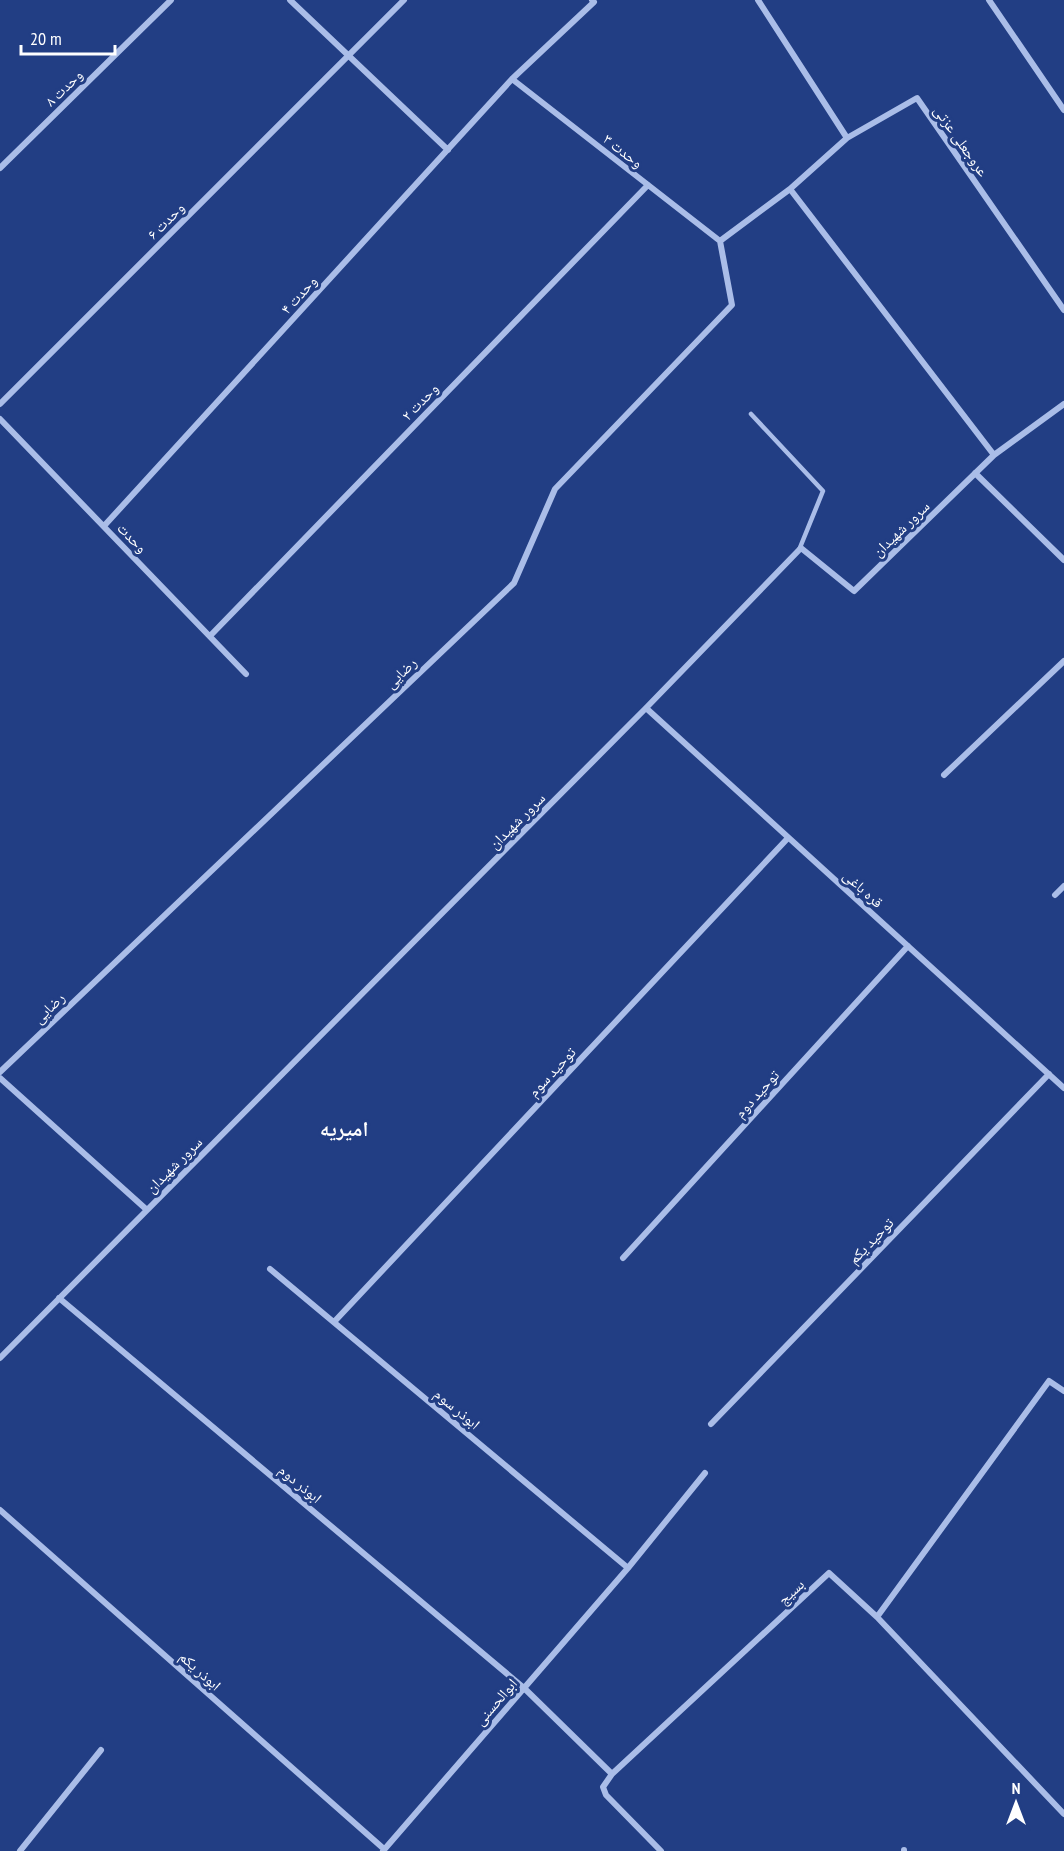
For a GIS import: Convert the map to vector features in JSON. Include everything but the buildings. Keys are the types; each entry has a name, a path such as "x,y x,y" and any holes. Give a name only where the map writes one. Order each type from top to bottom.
{"street":[{"name":"وحدت ۸","path":"0,168 171,0"},
{"path":"290,0 448,150"},
{"name":"وحدت ۶","path":"0,404 405,0"},
{"name":"وحدت ۴","path":"104,526 512,79 594,2 592,0"},
{"path":"720,241 790,189 847,138 758,0"},
{"path":"989,0 1064,110"},
{"name":"وحدت ۳","path":"512,79 720,241"},
{"name":"عروجعلی عزتی","path":"847,138 917,98 1064,309"},
{"name":"وحدت ۲","path":"210,636 648,185"},
{"path":"790,189 994,455"},
{"name":"رضایی","path":"0,1072 514,583 555,489 732,305 720,241"},
{"name":"سرور شهیدان","path":"0,1358 646,708 801,548 854,591 994,455 1064,404"},
{"name":"وحدت","path":"0,419 246,674"},
{"path":"975,473 1064,560"},
{"path":"944,775 1064,661"},
{"name":"قره باغی","path":"646,708 1064,1088"},
{"name":"توحید سوم","path":"334,1322 788,838"},
{"path":"1055,895 1064,886"},
{"name":"توحید دوم","path":"623,1258 908,946"},
{"name":"توحید یکم","path":"711,1424 1049,1074"},
{"path":"0,1078 147,1210"},
{"name":"ابوذر سوم","path":"270,1269 628,1568"},
{"name":"ابوذر دوم","path":"59,1298 524,1688"},
{"path":"877,1617 1049,1381 1064,1391"},
{"path":"628,1568 705,1473"},
{"name":"ابوذر یکم","path":"0,1510 383,1850"},
{"name":"ابوالحسنی","path":"383,1850 628,1568"},
{"name":"بسیج","path":"612,1774 829,1573 877,1617 1064,1814"},
{"path":"524,1688 612,1774 603,1787 606,1795 661,1851"},
{"path":"20,1851 101,1750"}],"lane":[{"path":"751,414 823,491 799,550"}],"district":[{"name":"امیریه","path":"344,1129"}]}
